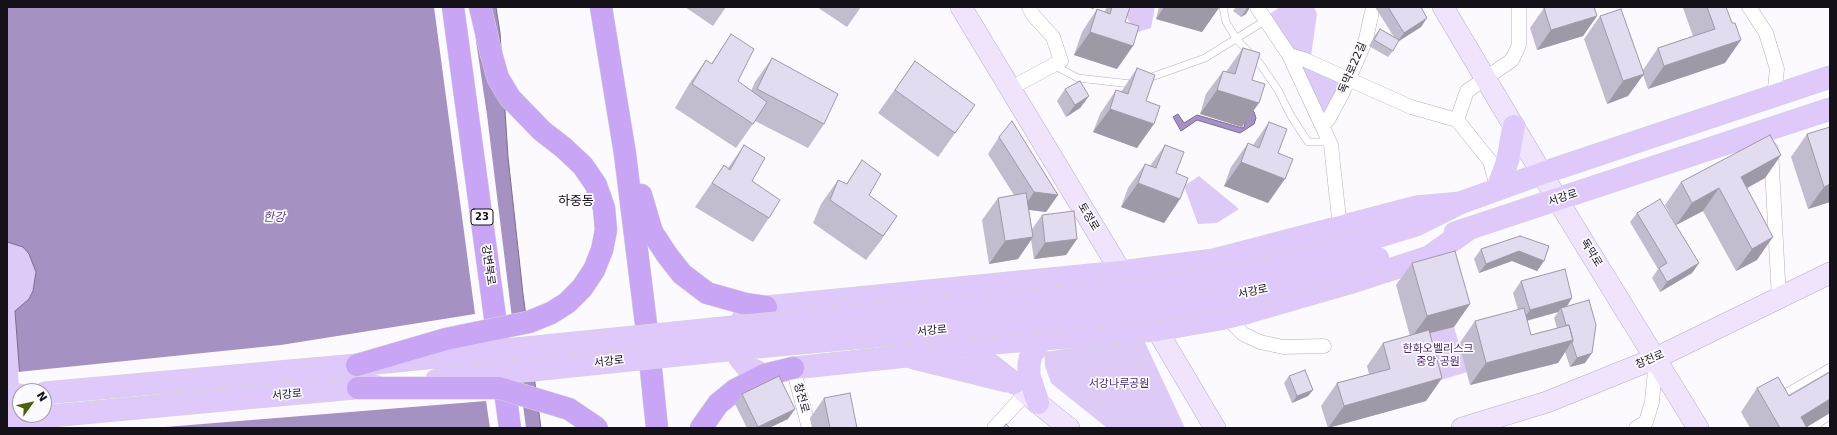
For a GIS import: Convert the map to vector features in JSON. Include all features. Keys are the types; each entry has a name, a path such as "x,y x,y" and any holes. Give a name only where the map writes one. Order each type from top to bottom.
{"highway":[{"name":"강변북로","path":"453,7 510,428"},
{"path":"357,366 446,339 529,322 551,314 567,303 582,288 594,270 602,250 606,230 604,208 596,185 583,166 564,148 542,132 510,98 498,78 480,7"},
{"path":"601,7 626,154 656,418"},
{"path":"626,154 652,232 682,274 707,293 746,304 766,306"},
{"path":"701,428 718,404 736,390 764,376 793,368"},
{"path":"358,388 499,388 569,409 597,428"}],"main road":[{"name":"토정로","path":"961,7 1009,89 1157,330 1211,424"},
{"name":"독막로","path":"1443,7 1558,200 1698,428"},
{"name":"서강로","path":"7,420 358,388 754,348 1148,311 1212,301 1275,287 1375,248 1460,203 1543,173 1774,97 1830,77"},
{"name":"서강로","path":"52,392 357,366 743,326 1123,292 1177,284 1270,267 1318,254 1375,248 1470,228 1830,109"},
{"path":"1497,190 1508,159 1514,126"},
{"path":"764,376 748,367 740,357 737,329 746,314 766,306 1121,272 1214,260 1417,207 1460,203"},
{"path":"793,368 907,356 967,345 1157,330 1231,317 1349,283 1429,257 1470,228"},
{"name":"창전로","path":"1462,428 1547,402 1656,358 1830,273"},
{"path":"870,296 916,314 967,345 1069,428"},
{"path":"1026,393 1030,376 1029,364 1031,355 1042,339"},
{"path":"907,356 1026,393"}],"street":[{"path":"1009,89 1061,61 1053,37 1033,15 1029,7"},
{"name":"독막로22길","path":"1322,124 1328,120 1342,94 1366,38 1373,7"},
{"path":"1457,120 1467,90 1512,60 1519,45 1519,7"},
{"path":"1749,7 1766,33 1777,69 1774,97"},
{"path":"1264,12 1289,55 1330,142 1340,228"},
{"path":"1289,55 1303,59 1411,107 1457,120 1490,161 1497,190"},
{"path":"1770,129 1779,298"},
{"path":"1231,317 1235,326 1243,334 1260,342 1283,347 1324,346"},
{"path":"1636,428 1646,422 1652,402 1656,358"},
{"name":"창전로","path":"793,368 809,428"},
{"path":"710,428 726,408 736,390"},
{"path":"994,428 1026,393"}],"lane":[{"path":"1223,7 1226,22 1237,40 1258,61 1278,90 1291,116 1308,142 1330,142"},
{"path":"1053,65 1078,78 1131,84 1172,71 1205,58 1237,40 1264,12"},
{"path":"1772,400 1830,367"},
{"path":"1825,428 1830,425"}],"green space":[{"path":"1125,7 1155,7 1151,28 1138,32 1128,20"},
{"path":"1280,7 1314,7 1317,14 1311,56 1292,52 1268,15"},
{"path":"1295,59 1344,81 1323,120"},
{"path":"1199,176 1239,209 1217,223 1198,224 1184,186"},
{"path":"7,242 23,247 29,255 36,272 33,291 29,299 15,311 20,383 12,383 12,423 7,428"},
{"name":"한화오벨리스크 중앙 공원","path":"1454,327 1467,372 1422,386 1411,338"},
{"name":"서강나루공원","path":"1143,338 1185,428 1107,428 1051,383 1045,366 1044,352"}],"water":[{"name":"한강","path":"7,7 496,7 500,33 508,157 523,294 541,428 24,428 32,423 52,423 52,383 20,383 15,311 29,299 33,291 36,272 29,254 23,247 7,242"},
{"path":"1249,108 1254,112 1256,118 1254,124 1240,133 1197,120 1181,131 1173,117 1178,114 1184,123 1197,115 1242,128 1244,127"}],"pier":[{"path":"434,7 471,7 487,115 512,318 529,325 537,381 520,382 526,428 490,428 486,401 153,428 22,428 30,423 52,423 52,383 19,383 18,372 281,345 475,314"}],"building":[{"path":"1112,7 1130,7 1125,22 1139,26 1133,46 1090,32 1097,9 1110,14"},
{"path":"1388,7 1421,7 1427,18 1404,33"},
{"path":"1594,7 1597,16 1551,30 1544,8"},
{"path":"1707,7 1726,7 1732,23 1735,23 1741,40 1664,66 1658,48 1715,29"},
{"path":"1621,9 1644,74 1623,81 1600,16"},
{"path":"1380,29 1399,40 1393,51 1374,40"},
{"path":"731,34 754,49 738,81 767,102 753,124 692,84 706,60 712,64"},
{"path":"1243,48 1260,53 1252,80 1265,84 1259,103 1217,90 1223,71 1235,74"},
{"path":"772,58 838,94 824,124 757,89"},
{"path":"915,61 975,105 955,133 895,90"},
{"path":"1137,68 1155,75 1146,101 1160,106 1154,124 1110,109 1116,90 1128,94"},
{"path":"1080,81 1089,96 1075,105 1065,89"},
{"path":"1012,121 1058,195 1034,192 999,137"},
{"path":"1269,122 1287,129 1278,153 1293,159 1285,179 1241,162 1248,143 1259,148"},
{"path":"1830,127 1830,184 1824,187 1807,134"},
{"path":"1770,135 1781,155 1741,177 1773,237 1752,249 1719,188 1692,203 1681,182"},
{"path":"744,145 765,158 752,181 780,200 769,218 712,183 724,165 730,170"},
{"path":"1165,145 1184,152 1176,173 1188,178 1180,199 1138,183 1145,164 1156,168"},
{"path":"862,160 881,174 869,195 897,216 883,236 830,200 838,180 847,184"},
{"path":"1026,193 1033,237 1005,241 998,198"},
{"path":"1660,199 1699,263 1667,282 1659,268 1667,263 1637,213"},
{"path":"1074,211 1077,239 1045,243 1042,215"},
{"path":"1520,236 1549,246 1544,261 1519,251 1486,264 1481,249"},
{"path":"1455,251 1470,304 1427,316 1412,263"},
{"path":"1565,269 1572,298 1530,310 1521,281"},
{"path":"1589,300 1596,325 1592,353 1577,358 1572,343 1573,340 1569,325 1566,325 1561,308"},
{"path":"1524,308 1531,335 1569,325 1573,340 1486,363 1475,321"},
{"path":"1429,330 1442,378 1344,406 1337,383 1390,369 1383,343"},
{"path":"1305,370 1313,390 1297,396 1289,376"},
{"path":"1830,372 1830,399 1801,417 1807,428 1780,428 1757,388 1778,377 1789,396"},
{"path":"779,376 795,409 758,427 742,394"},
{"path":"850,393 857,428 830,428 824,398"},
{"path":"1006,424 1010,428 1003,428"}],"district":[{"name":"하중동","path":"576,202"}]}
